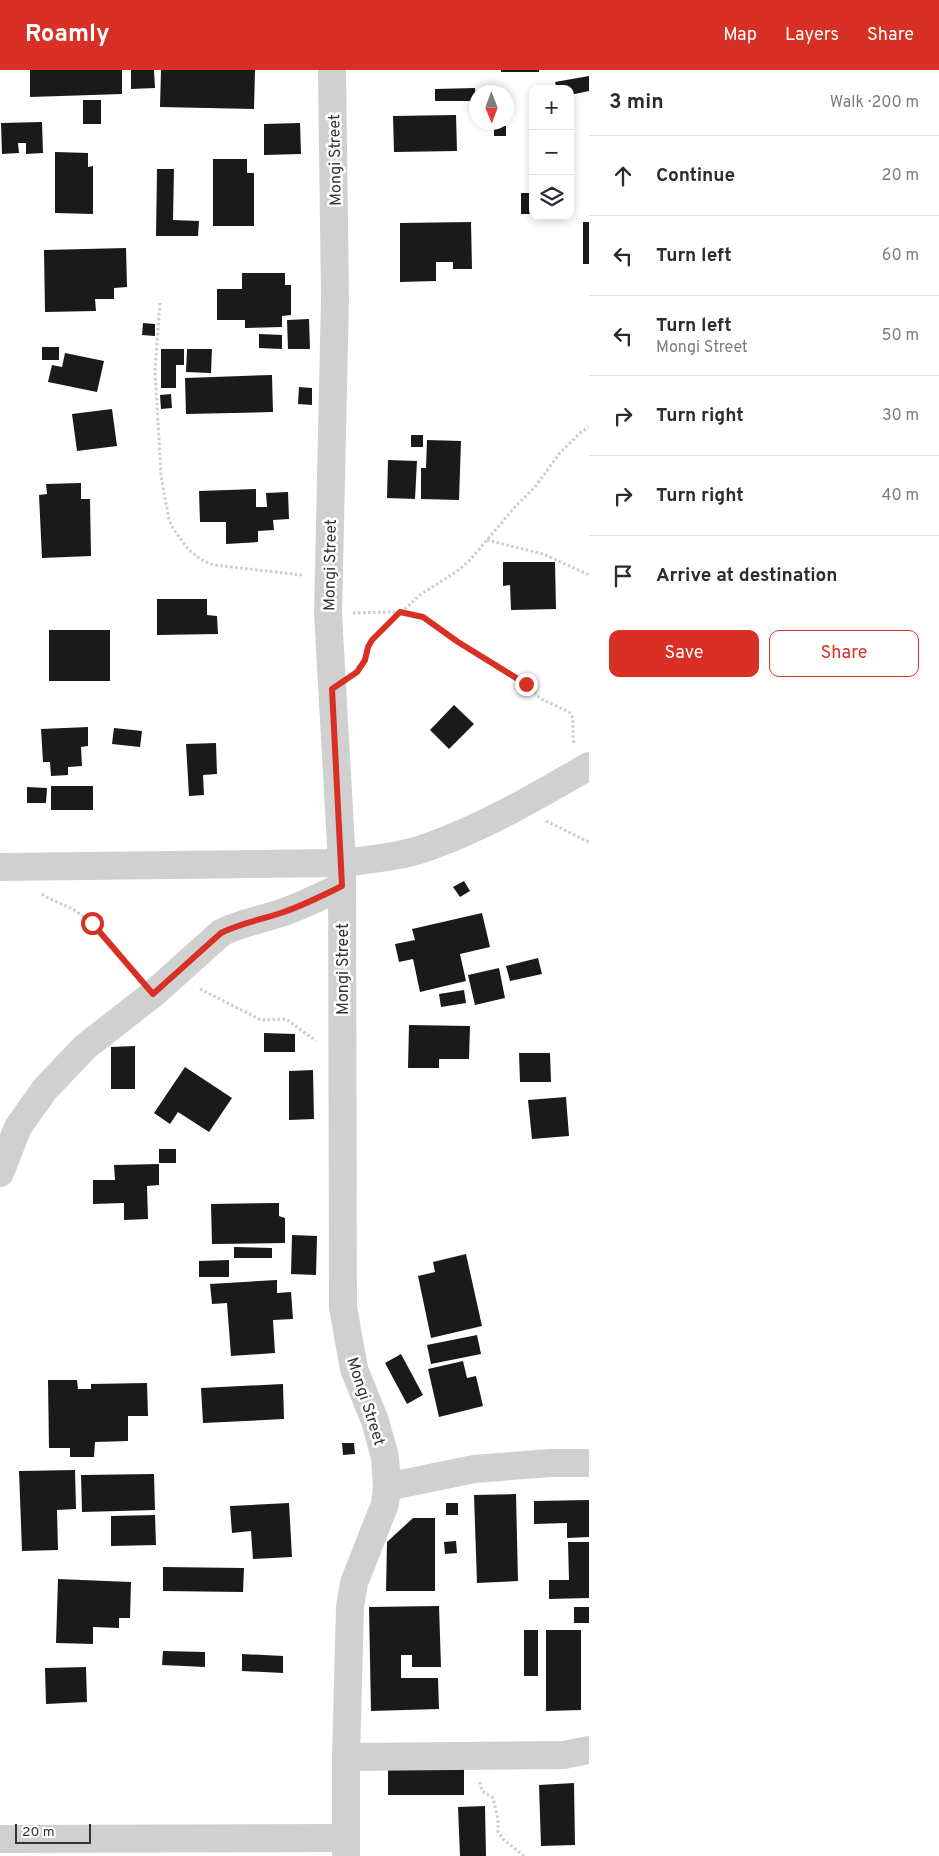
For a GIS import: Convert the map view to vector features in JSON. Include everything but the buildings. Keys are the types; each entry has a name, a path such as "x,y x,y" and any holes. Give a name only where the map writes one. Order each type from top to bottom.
{"street":[{"name":"Mongi Street","path":"332,70 336,298 328,614 342,875 343,1307 354,1369 375,1422 385,1456 387,1487 385,1504 354,1583 350,1607 346,1847"},
{"path":"0,1173 18,1127 45,1089 85,1047 153,994 211,942 234,926 298,907 342,875 393,856 427,848 524,804 583,757"},
{"path":"1,867 342,875"},
{"path":"387,1487 474,1468 550,1463 589,1463"},
{"path":"346,1757 564,1755 589,1750"},
{"path":"0,1839 346,1847"}],"path":[{"path":"160,303 155,371 161,476 169,520 174,530 188,549 214,565 289,574 328,575"},
{"path":"332,689 357,672 365,660 372,640 400,612 421,594 462,567 535,487 559,454 589,426"},
{"path":"487,540 543,554 589,575"},
{"path":"328,614 400,612 418,615 426,619 458,642 526,684 541,699 569,712 573,718 573,741 583,757"},
{"path":"524,804 549,823 589,842"},
{"path":"1,867 50,900 76,911 92,923 153,994"},
{"path":"175,975 260,1020 286,1019 303,1030 342,1062"},
{"path":"476,1756 482,1791 492,1798 496,1807 498,1832 503,1840 524,1856"}],"route":[{"path":"92,923 153,994 221,933 234,926 298,907 342,886 332,689 357,672 365,660 369,644 400,612 423,617 458,642 526,684"}]}
